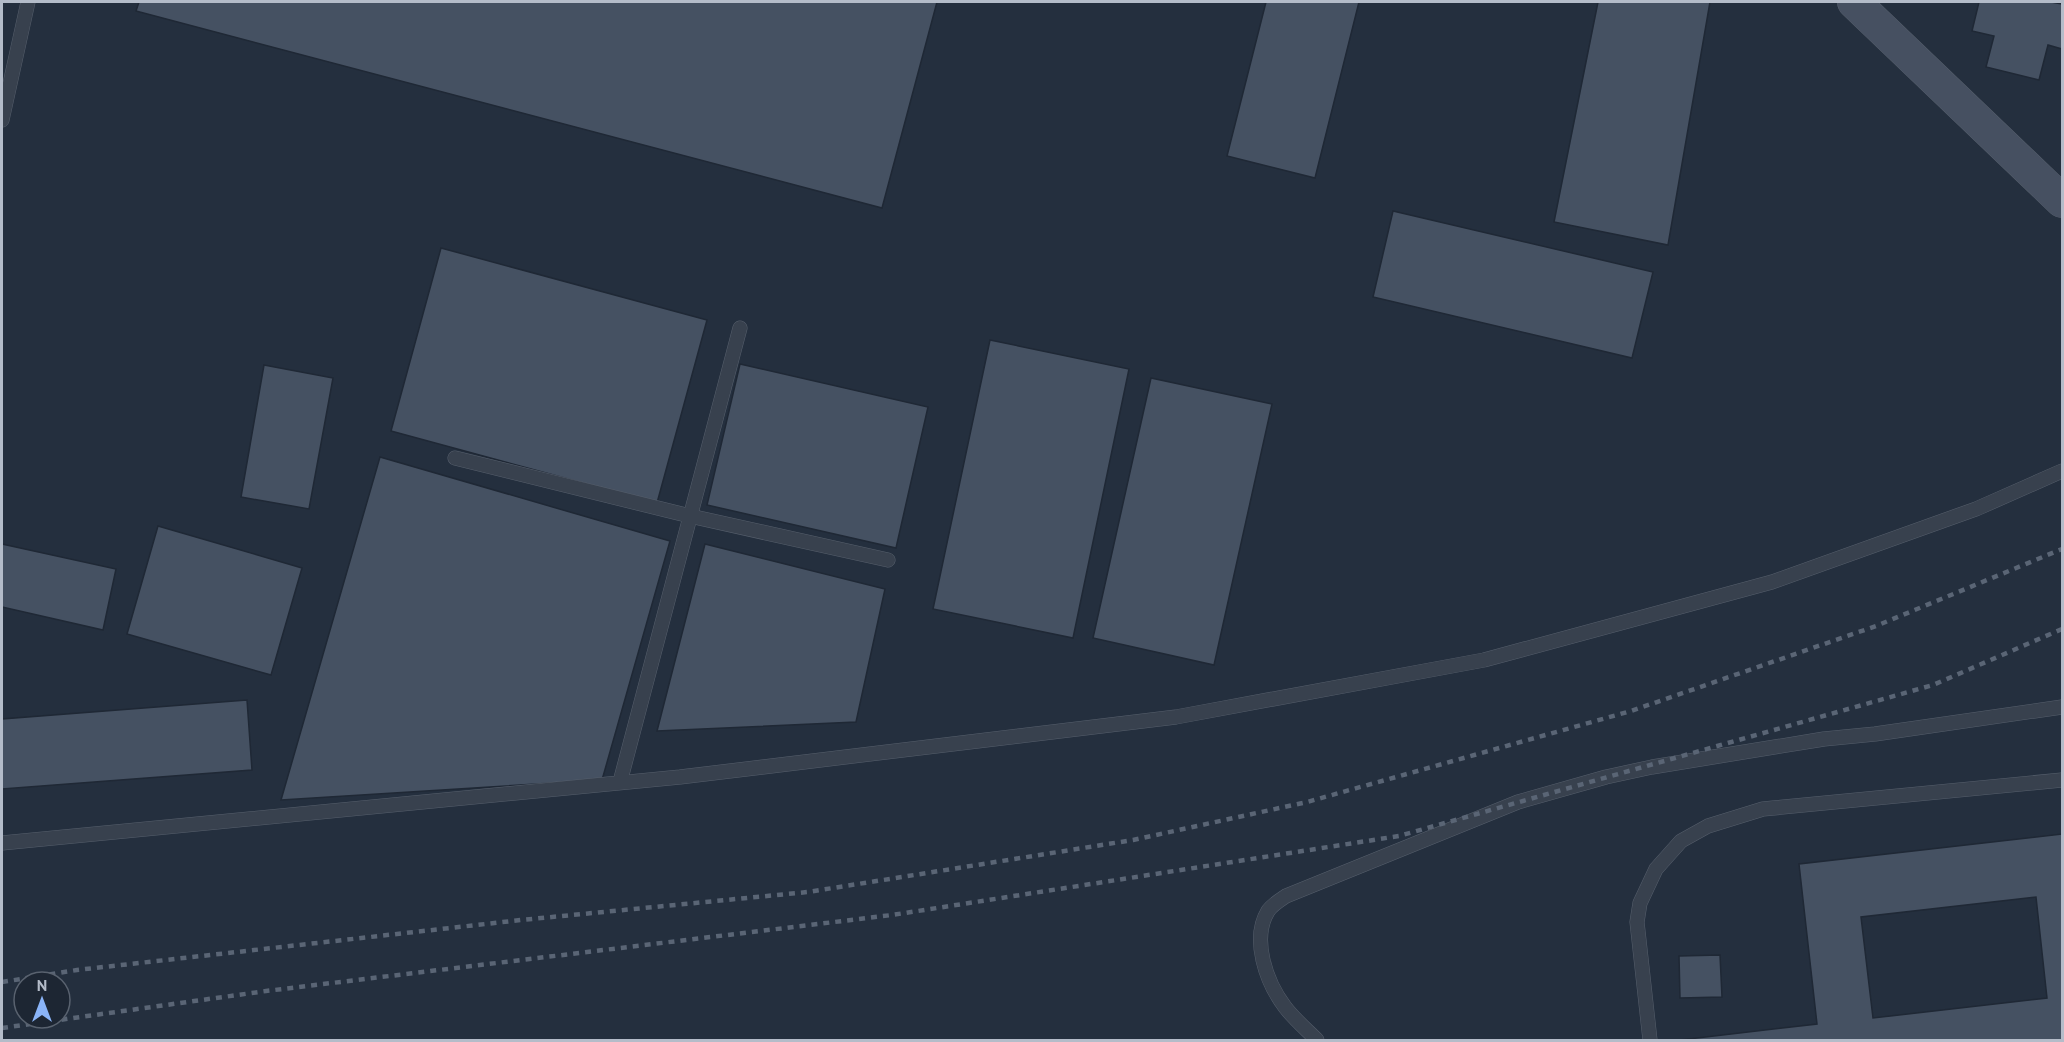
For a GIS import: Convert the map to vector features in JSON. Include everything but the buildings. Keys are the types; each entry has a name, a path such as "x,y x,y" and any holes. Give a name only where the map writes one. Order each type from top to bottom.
{"street":[{"path":"1854,2 2062,201"}],"lane":[{"path":"2,120 28,2"},
{"path":"620,782 740,328"},
{"path":"454,459 690,516 888,560"},
{"path":"2,843 620,782 1176,717 1484,660 1772,582 1976,509 2062,471"},
{"path":"1317,1041 1284,1006 1271,981 1262,954 1260,930 1269,909 1286,896 1518,802 1606,777 1652,767 1824,739 1875,734 2062,707"},
{"path":"1650,1041 1637,922 1640,903 1656,869 1681,841 1708,826 1763,809 2062,780"}],"railway":[{"path":"2,982 77,970 521,920 808,892 1133,840 1307,802 1631,711 1876,626 2062,549"},
{"path":"2,1028 266,991 892,915 1399,836 1933,685 2062,629"}]}
